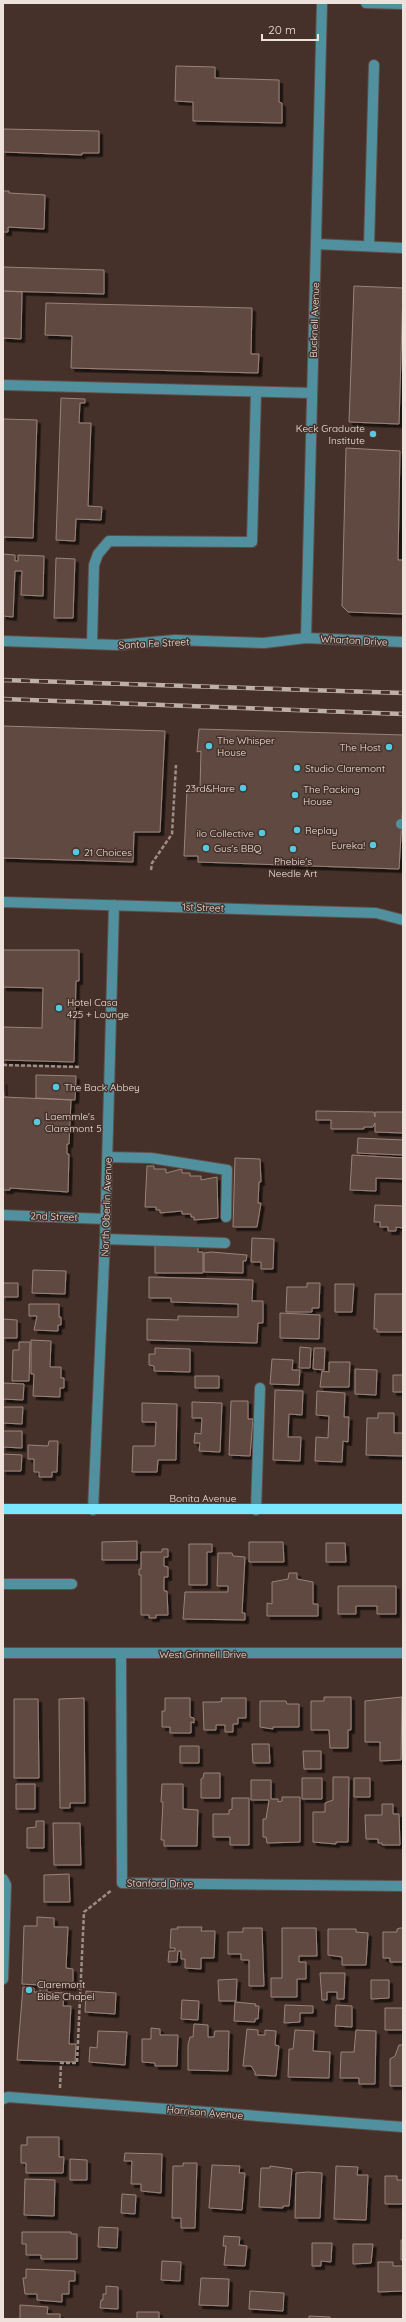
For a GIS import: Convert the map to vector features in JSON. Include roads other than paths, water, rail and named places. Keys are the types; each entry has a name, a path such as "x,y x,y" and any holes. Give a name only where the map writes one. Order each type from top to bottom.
{"main road":[{"name":"Bonita Avenue","path":"3,1509 403,1509"}],"street":[{"name":"Bucknell Avenue","path":"306,638 322,3"},
{"path":"366,3 403,4"},
{"path":"369,246 374,65"},
{"path":"316,244 403,248"},
{"path":"3,385 312,393"},
{"path":"92,644 94,565 98,554 109,541 252,542 256,392"},
{"name":"Santa Fe Street","path":"3,641 118,645 175,640 264,643 306,638"},
{"name":"Wharton Drive","path":"306,638 403,642"},
{"name":"1st Street","path":"3,902 114,904 376,913 403,920"},
{"name":"North Oberlin Avenue","path":"93,1510 108,1157 114,904"},
{"path":"108,1157 151,1158 227,1170 226,1217"},
{"name":"2nd Street","path":"3,1215 105,1219"},
{"path":"105,1239 225,1243"},
{"path":"256,1510 260,1388"},
{"path":"3,1584 72,1584"},
{"name":"West Grinnell Drive","path":"3,1653 403,1653"},
{"name":"Stanford Drive","path":"122,1654 122,1882 403,1886"},
{"path":"3,1879 6,1885 3,1979"},
{"name":"Harrison Avenue","path":"5,2097 403,2127"}],"railway":[{"path":"3,680 403,693"},
{"path":"3,699 403,714"}],"place":[{"name":"Keck Graduate Institute","path":"373,434"},
{"name":"The Whisper House","path":"209,746"},
{"name":"The Host","path":"389,747"},
{"name":"Studio Claremont","path":"297,768"},
{"name":"23rd&Hare","path":"243,788"},
{"name":"The Packing House","path":"295,795"},
{"name":"Replay","path":"297,830"},
{"name":"ilo Collective","path":"262,833"},
{"name":"Eureka!","path":"373,845"},
{"name":"Gus's BBQ","path":"206,848"},
{"name":"Phebie's Needle Art","path":"293,849"},
{"name":"21 Choices","path":"76,852"},
{"name":"Hotel Casa 425 + Lounge","path":"59,1008"},
{"name":"The Back Abbey","path":"56,1087"},
{"name":"Laemmle's Claremont 5","path":"37,1122"},
{"name":"Claremont Bible Chapel","path":"29,1990"}]}
